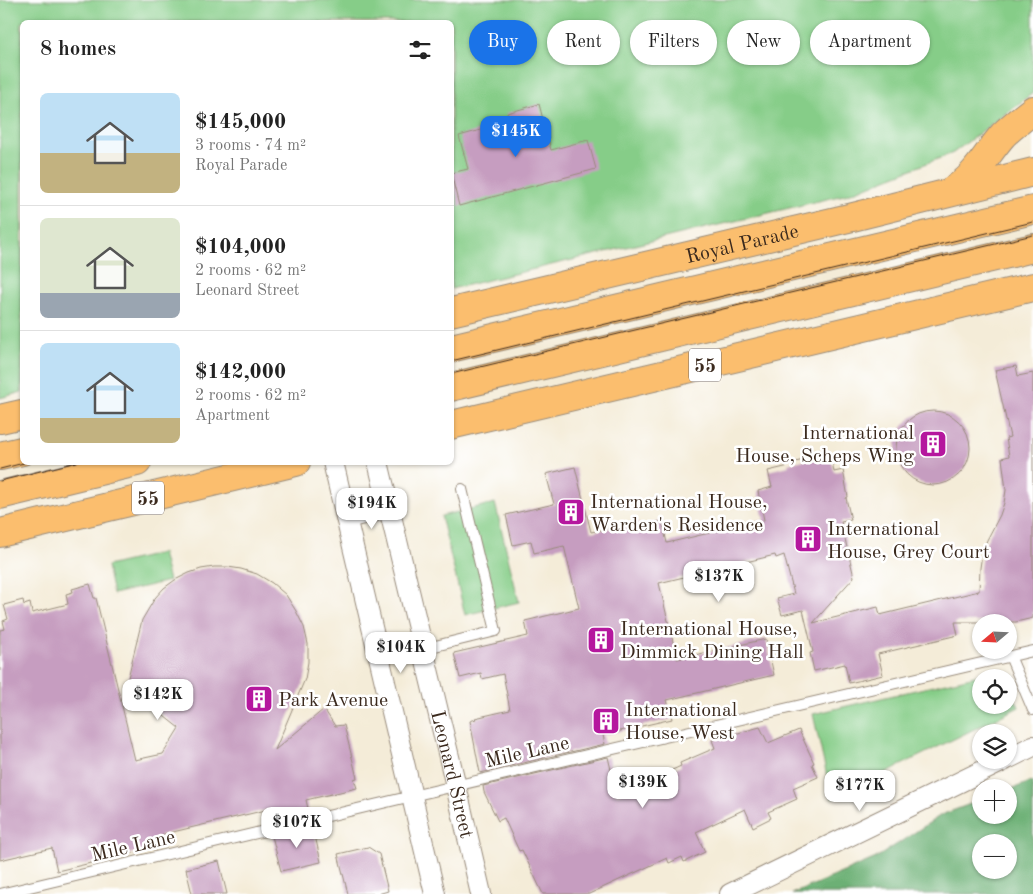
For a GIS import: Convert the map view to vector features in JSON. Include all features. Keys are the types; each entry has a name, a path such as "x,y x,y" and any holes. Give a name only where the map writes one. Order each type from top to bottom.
{"highway":[{"path":"950,192 968,180 1002,136 1033,110"},
{"name":"Royal Parade","path":"454,311 853,217 1033,172"},
{"name":"Royal Parade","path":"454,347 1033,210"},
{"name":"55","path":"454,386 1033,248"},
{"path":"600,276 608,311"},
{"name":"55","path":"454,424 1033,287"},
{"path":"858,290 866,326"},
{"path":"0,419 20,414"},
{"path":"0,456 20,451"},
{"name":"55","path":"0,495 124,465"},
{"name":"55","path":"0,533 283,465"}],"street":[{"path":"334,465 435,894"},
{"name":"Leonard Street","path":"379,465 480,894"},
{"path":"346,518 390,508"},
{"path":"1017,754 1033,746"},
{"path":"730,894 987,769"}],"lane":[{"path":"423,649 496,631 462,489"},
{"name":"Mile Lane","path":"1018,654 1033,651"},
{"name":"Mile Lane","path":"0,894 997,659"},
{"path":"1011,659 1033,710"}],"green space":[{"path":"0,0 1033,0 1033,93 953,153 848,194 454,288 454,20 20,20 20,393 0,398"},
{"path":"495,503 519,602 465,615 441,516"},
{"path":"162,553 169,581 113,594 107,566"},
{"path":"972,677 972,714 1005,714 984,724 972,724 972,730 832,799 813,714"},
{"path":"1033,781 1033,894 792,894 876,858 941,815 972,803 972,824 1017,824 1017,787"}],"building":[{"path":"539,104 551,150 588,140 596,169 459,206 454,185 454,172 468,169 459,136 510,122 507,113"},
{"path":"1016,366 1018,376 1033,373 1033,618 1018,622 1018,614 972,614 972,622 955,622 958,635 878,654 883,675 849,683 845,664 814,671 810,653 813,652 803,610 782,615 777,598 794,594 784,555 776,558 775,555 659,583 677,659 766,639 774,675 667,700 672,719 603,735 605,744 480,773 470,721 475,718 510,710 503,674 482,679 481,673 460,678 454,653 528,636 525,621 579,608 564,546 534,553 531,541 513,545 506,515 554,504 546,474 575,467 591,532 638,522 639,527 662,521 667,543 764,520 758,491 772,487 768,471 811,458 812,460 831,456 834,472 843,470 851,520 841,522 854,577 813,623 878,607 880,615 979,591 982,554 1004,503 1006,490 1002,458 1009,456 1006,438 1010,437 995,370"},
{"name":"International House, Scheps Wing","path":"933,411 947,414 959,422 967,434 970,448 967,462 959,474 947,482 933,485 919,482 907,474 899,462 896,448 899,434 907,422 919,414"},
{"path":"214,567 241,569 257,574 272,583 286,595 304,627 308,644 308,662 305,679 275,750 324,709 335,726 344,725 357,778 354,779 357,788 306,800 309,813 269,823 266,810 160,835 163,846 57,871 52,848 0,860 0,630 5,629 3,621 8,619 4,605 23,600 24,605 30,603 32,613 68,604 66,594 73,592 72,589 90,584 94,598 96,598 135,760 163,754 179,728 126,686 142,620 155,598 164,588 189,573"},
{"path":"760,727 768,743 799,730 814,763 812,764 818,777 793,788 797,799 768,812 771,818 753,827 745,809 696,832 705,852 684,862 682,857 669,863 667,858 589,894 543,894 522,850 519,851 504,818 498,821 484,792 483,786 608,757 617,795 681,766 680,763 715,748 712,740"},
{"path":"313,827 321,862 281,871 272,836"},
{"path":"368,847 379,854 388,891 378,894 348,894 338,854"},
{"path":"219,861 227,894 192,894 186,869"}],"tram line":[{"path":"454,360 1033,222"},
{"path":"454,373 1033,235"},
{"path":"0,469 20,464"},
{"path":"0,481 65,465"}],"place":[{"name":"International House, Scheps Wing","path":"933,444"},
{"name":"International House, Warden's Residence","path":"571,512"},
{"name":"International House, Grey Court","path":"808,539"},
{"name":"International House, Dimmick Dining Hall","path":"601,640"},
{"name":"Park Avenue","path":"259,699"},
{"name":"International House, West","path":"606,721"}]}
